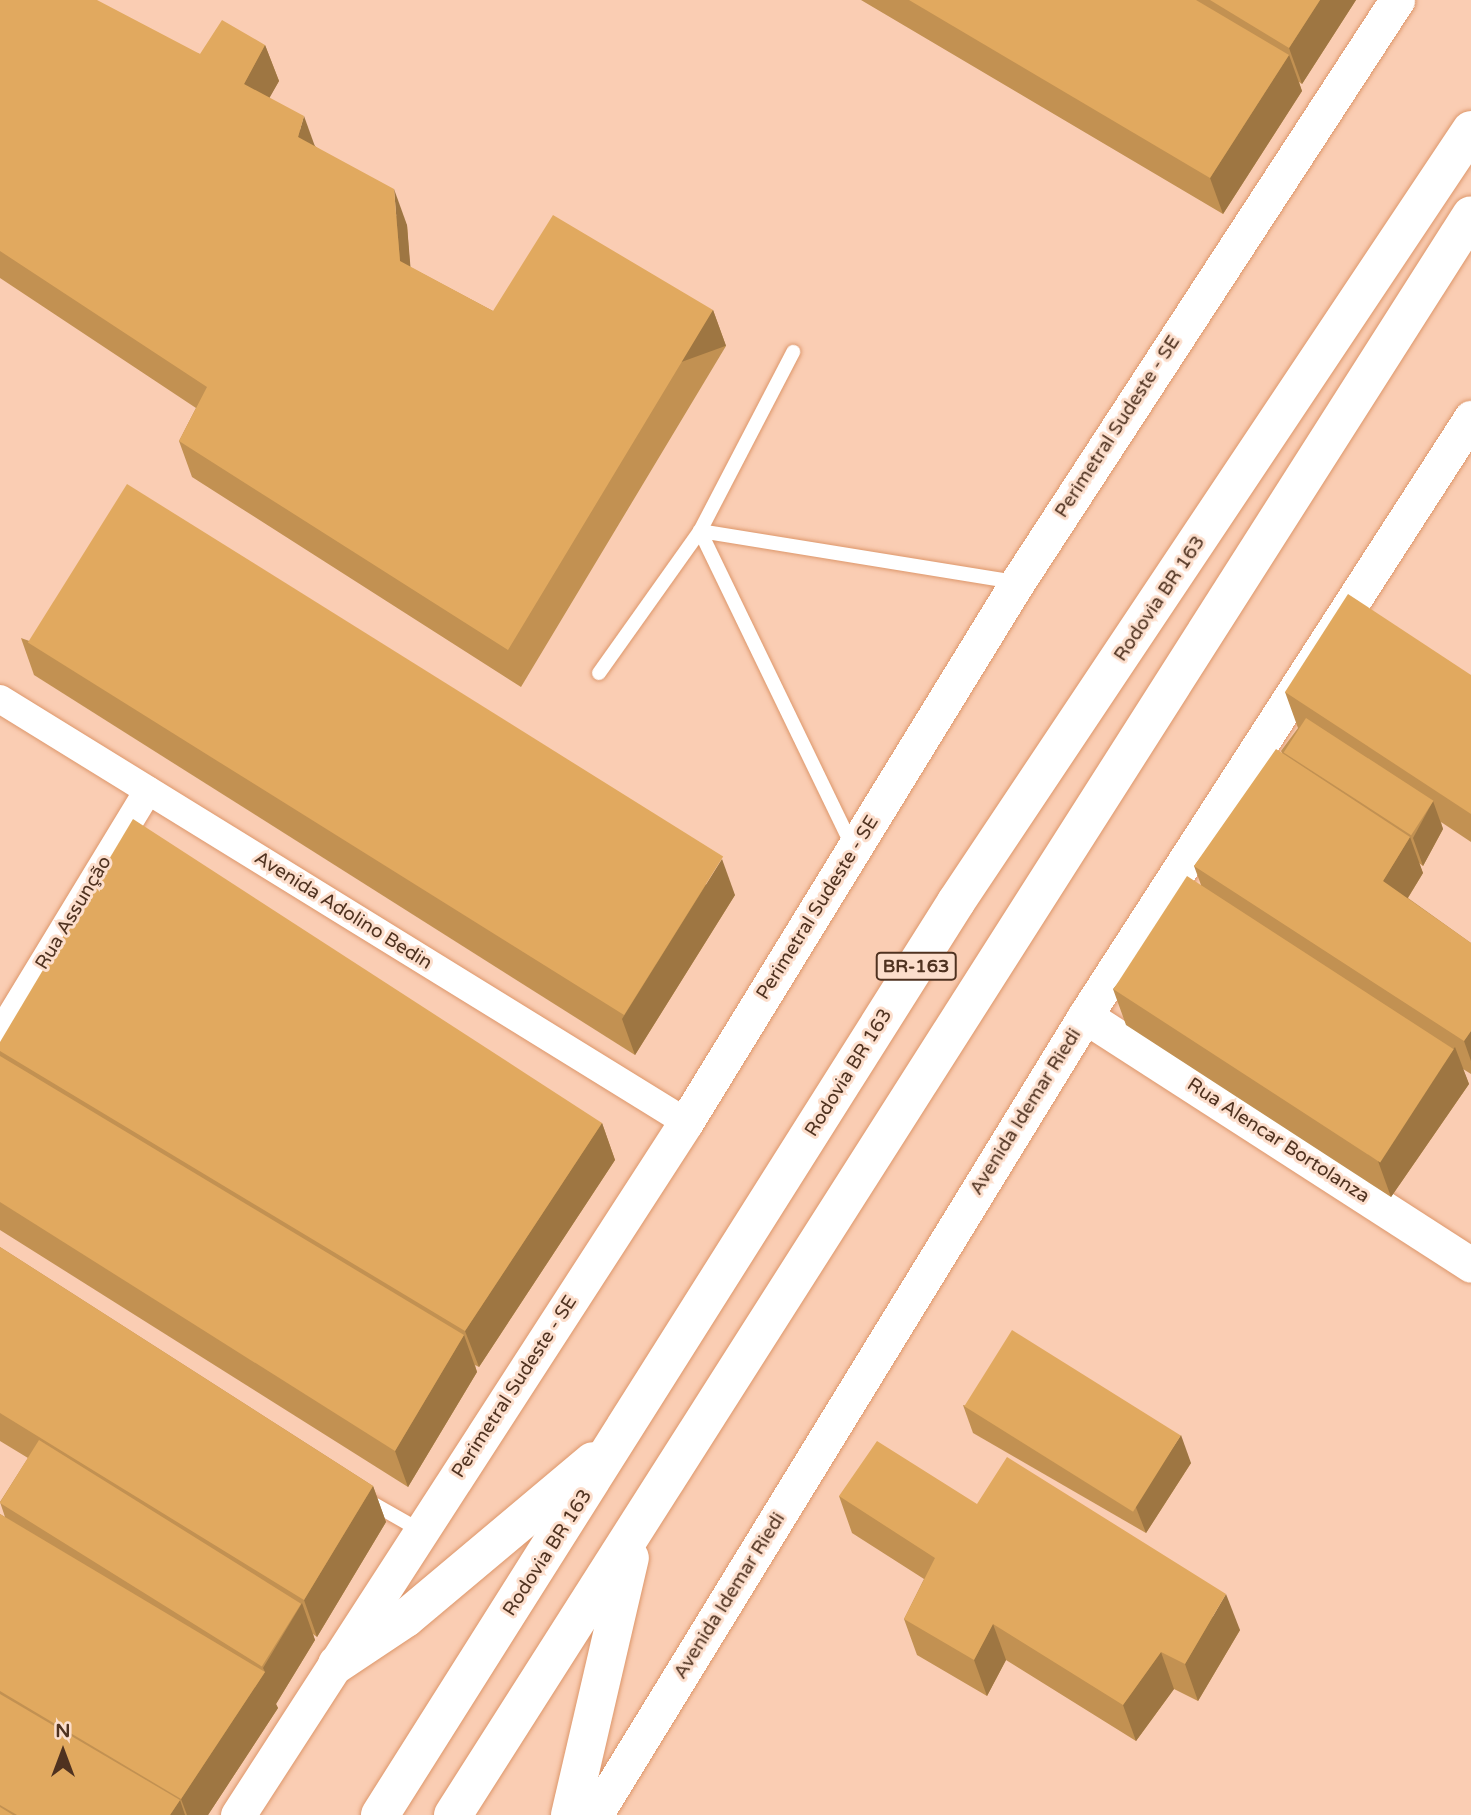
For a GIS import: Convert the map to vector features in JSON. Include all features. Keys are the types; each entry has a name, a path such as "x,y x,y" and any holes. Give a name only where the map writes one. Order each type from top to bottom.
{"highway":[{"name":"Rodovia BR 163","path":"380,1815 624,1435 956,902 1471,130"},
{"name":"BR-163","path":"453,1815 1471,215"},
{"path":"337,1664 406,1618 624,1435"},
{"path":"570,1815 636,1530"}],"street":[{"name":"Perimetral Sudeste - SE","path":"238,1815 686,1122 1017,583 1396,0"},
{"name":"Avenida Idemar Riedi","path":"595,1815 1085,1016 1471,418"},
{"name":"Avenida Adolino Bedin","path":"0,699 686,1122"},
{"name":"Rua Assunção","path":"0,1034 148,791"},
{"name":"Rua Alencar Bortolanza","path":"1085,1016 1471,1265"}],"lane":[{"path":"599,673 700,531 793,352"},
{"path":"700,531 1017,583"},
{"path":"700,531 854,849"},
{"path":"355,1493 422,1532"}],"building":[{"path":"0,0 97,0 200,54 222,20 265,45 244,84 304,116 298,137 394,189 400,261 493,311 553,215 713,310 508,650 179,441 207,387 0,251"},
{"path":"909,0 1196,0 1289,55 1210,178"},
{"path":"1210,0 1320,0 1289,48"},
{"path":"127,484 723,857 624,1015 28,643"},
{"path":"1348,594 1471,675 1471,814 1285,692"},
{"path":"1306,718 1433,801 1411,835 1284,752"},
{"path":"1276,749 1410,837 1383,881 1471,943 1471,1031 1464,1041 1194,866"},
{"path":"133,819 602,1123 465,1331 0,1051 0,1042"},
{"path":"1187,876 1454,1049 1380,1162 1113,989"},
{"path":"0,1056 464,1335 395,1451 0,1202"},
{"path":"0,1247 373,1486 304,1600 0,1413"},
{"path":"1012,1330 1181,1435 1133,1512 964,1406"},
{"path":"39,1440 301,1604 262,1667 0,1503"},
{"path":"877,1441 977,1504 1007,1457 1226,1594 1185,1664 1161,1652 1123,1705 993,1624 974,1660 904,1619 935,1558 839,1496"},
{"path":"0,1514 265,1672 181,1799 0,1691"},
{"path":"0,1694 180,1800 170,1815 17,1815 0,1805"},
{"path":"0,1807 13,1815 0,1815"}]}
